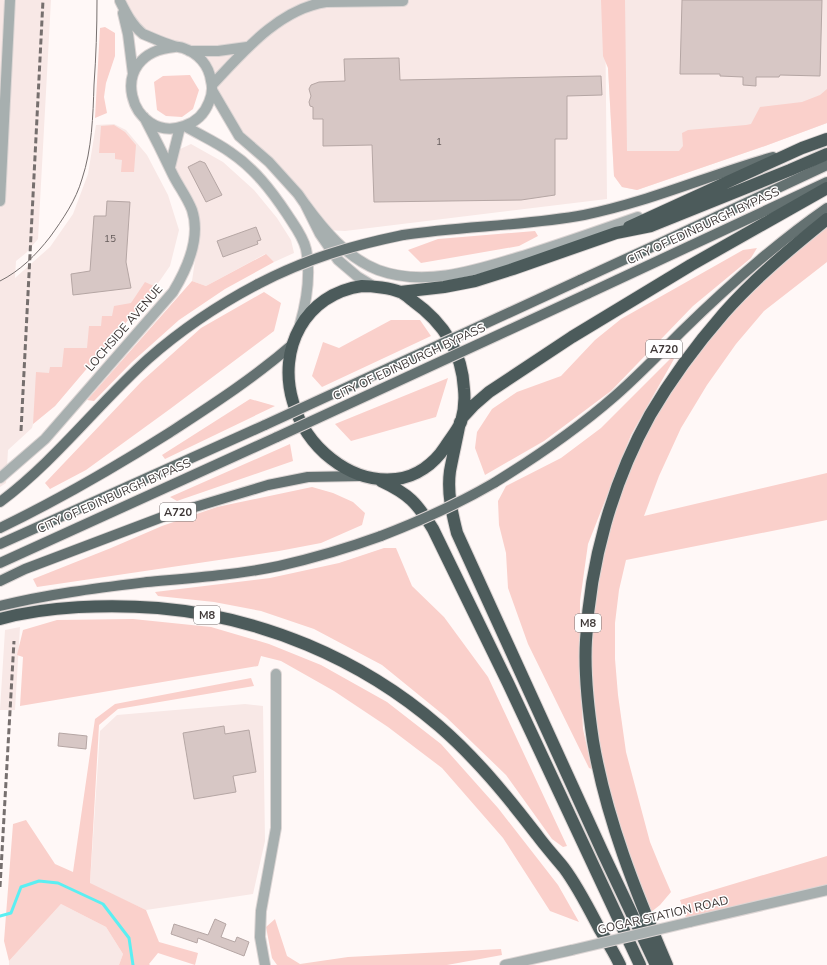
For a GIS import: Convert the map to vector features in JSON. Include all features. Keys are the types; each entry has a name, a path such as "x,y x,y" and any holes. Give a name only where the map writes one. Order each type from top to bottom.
{"highway":[{"path":"827,139 802,148 616,233 475,281 444,287 400,292 373,286 351,288 338,292 312,310 298,330 293,344 289,361 289,377 293,402 299,419 316,445 331,459 349,471 378,479 396,479 406,477 420,471 430,465 440,455 461,420 474,405 489,392 572,337 691,265 827,188"},
{"path":"616,233 651,226 827,154"},
{"name":"M8","path":"667,965 646,916 621,847 599,772 593,741 588,694 586,641 593,580 607,519 624,470 647,422 664,392 692,353 730,307 777,260 827,219"},
{"path":"400,292 432,316 442,327 460,360 464,379 465,399 450,471 449,486 453,519 457,533 656,965"},
{"path":"378,479 400,490 411,498 422,510 433,529 508,683 640,965"},
{"name":"M8","path":"0,619 56,610 102,606 128,606 177,610 204,614 256,626 307,644 336,657 388,688 413,705 438,726 478,764 518,810 538,838 563,868 584,899 620,965"}],"main road":[{"path":"0,502 34,474 130,377 168,342 188,326 231,298 293,267 325,254 403,235 454,228 541,221 618,208 655,197 741,166 802,148"},
{"name":"CITY OF EDINBURGH BYPASS","path":"0,544 265,425 827,165"},
{"name":"CITY OF EDINBURGH BYPASS","path":"0,562 277,437 827,182"},
{"name":"A720","path":"0,606 74,592 278,566 337,551 381,536 460,502 544,452 593,415 638,375 732,283 803,224 827,208"},
{"path":"0,528 53,501 138,452 224,398 259,373 293,344"},
{"name":"A720","path":"0,580 25,569 165,516 268,485 308,477 363,476"}],"street":[{"path":"0,201 10,0"},
{"path":"120,1 132,22 143,34 189,51 199,57 207,68 212,87 240,136 278,170 314,216 336,241 353,257 379,270 408,276 424,277 453,274 485,267 553,246 673,206"},
{"path":"120,1 128,34 133,74 131,87 132,98 137,109 144,117 160,127 170,128 182,127 201,116 207,108 212,87 247,47 277,23 298,10 326,2 403,1"},
{"path":"133,74 140,62 149,53 162,48 175,47"},
{"path":"189,51 218,51 247,47"},
{"name":"LOCHSIDE AVENUE","path":"0,478 45,439 166,300 187,267 192,249 194,231 190,205 144,117"},
{"path":"170,167 182,127"},
{"path":"182,127 231,152 261,178 279,201 297,229 305,247 308,270 307,295 298,330"},
{"path":"305,204 320,234 338,260 358,277 373,286"},
{"path":"264,965 260,937 261,911 276,828 276,674"},
{"name":"GOGAR STATION ROAD","path":"505,965 827,890"}],"shaded area":[{"path":"0,0 51,0 38,239 26,253 16,261 15,278 50,247 73,214 88,174 96,125 114,124 126,130 147,155 168,195 179,230 170,266 152,292 55,406 33,424 32,428 8,450 6,483 0,487"},
{"path":"120,0 605,0 607,199 345,231 327,230 239,136 203,62 143,33"},
{"path":"601,0 625,0 627,151 679,151 683,146 682,133 688,130 751,124 760,107 802,102 820,95 827,89 827,123 637,190 622,187 614,176 608,68 603,56"},
{"path":"607,0 827,0 827,123 637,190 622,187 614,176 608,67"},
{"path":"105,27 115,33 115,56 106,83 104,97 107,113 95,118 100,28"},
{"path":"190,75 199,90 193,109 182,117 166,116 157,110 154,82 163,76"},
{"path":"114,125 125,132 136,145 134,172 121,172 122,160 115,159 115,153 99,153 101,126"},
{"path":"191,144 223,162 254,190 277,218 291,240 294,253 274,262 265,254 206,286 192,281 199,233 174,169 178,150"},
{"path":"827,219 827,262 764,311 736,344 707,385 681,428 659,476 644,516 827,473 827,520 626,560 619,590 615,623 615,659 618,695 626,752 650,842 671,892 660,905 646,916 621,847 589,708 593,580 638,439 705,336"},
{"path":"535,231 538,236 519,246 421,263 408,250 438,239"},
{"path":"757,248 751,258 693,306 611,391 544,441 485,475 475,448 477,432 492,409 517,392 561,376 595,340 621,319 743,250"},
{"path":"266,254 274,262 225,289 179,320 132,362 94,401 87,400 192,281 206,286"},
{"path":"145,282 156,287 55,406 33,424 36,372 49,373 50,367 62,367 64,348 87,348 89,326 101,326 102,316 112,316 114,306 131,303"},
{"path":"264,292 281,303 274,331 86,470 50,489 45,483 142,381 201,328"},
{"path":"391,320 420,320 431,336 322,387 312,376 323,342 339,348"},
{"path":"672,357 674,359 631,435 588,544 580,601 580,671 583,729 592,769 589,768 528,644 508,588 506,553 499,525 498,501 506,486 561,458 601,428"},
{"path":"448,378 436,417 351,441 335,424"},
{"path":"250,399 275,406 165,459 162,455"},
{"path":"290,444 293,461 177,501 170,497"},
{"path":"312,487 333,493 353,502 365,513 362,525 321,543 279,551 37,587 33,579 162,526 217,507"},
{"path":"384,548 396,548 412,586 444,617 488,677 567,846 563,847 552,839 506,775 446,717 382,665 314,629 261,611 214,602 158,596 155,592 270,578 339,563"},
{"path":"133,619 211,627 269,644 321,665 387,702 441,744 498,808 558,885 579,922 550,911 503,838 442,768 388,727 334,691 281,661 261,656 258,666 20,706 23,657 17,655 23,630 57,620"},
{"path":"20,627 15,710 0,710 5,630"},
{"path":"251,678 254,686 118,709 99,725 90,883 146,910 159,942 198,953 195,965 158,953 149,964 150,965 119,965 123,954 106,927 61,904 9,961 4,941 13,824 26,820 55,864 73,872 95,719 115,704"},
{"path":"245,704 263,706 265,841 253,894 146,910 90,884 100,731 117,715"},
{"path":"827,856 827,885 686,918 680,900"},
{"path":"61,904 106,927 123,954 119,965 9,965 9,961"},
{"path":"275,919 287,956 300,964 348,957 501,949 502,955 447,965 277,965 272,958 266,927"}],"building":[{"path":"682,0 822,0 820,76 780,75 779,77 756,77 756,86 743,85 743,77 720,76 720,74 680,74"},
{"path":"399,58 400,80 601,76 602,95 567,96 567,139 555,139 555,195 521,200 374,202 372,145 323,146 323,119 313,119 313,107 310,106 309,102 311,96 309,89 311,85 319,82 345,81 344,59"},
{"path":"200,161 205,163 222,195 206,202 188,167"},
{"path":"107,201 130,202 126,262 131,288 73,295 71,274 90,271 94,216 106,216"},
{"path":"256,227 261,240 257,241 258,244 223,257 217,241"},
{"path":"224,726 225,734 249,730 256,772 233,776 236,792 194,799 183,733"},
{"path":"59,733 87,736 86,749 58,746"},
{"path":"215,919 226,924 221,937 235,942 237,937 249,942 244,956 198,938 197,943 171,934 174,924 208,935"}],"waterway":[{"path":"0,916 11,913 21,887 39,881 58,883 103,904 129,938 133,965"}],"tram line":[{"path":"0,281 21,267 45,244 73,202 79,187 88,156 91,132 96,53 97,0"}],"railway":[{"path":"21,431 43,0"},
{"path":"0,887 14,641"}]}
